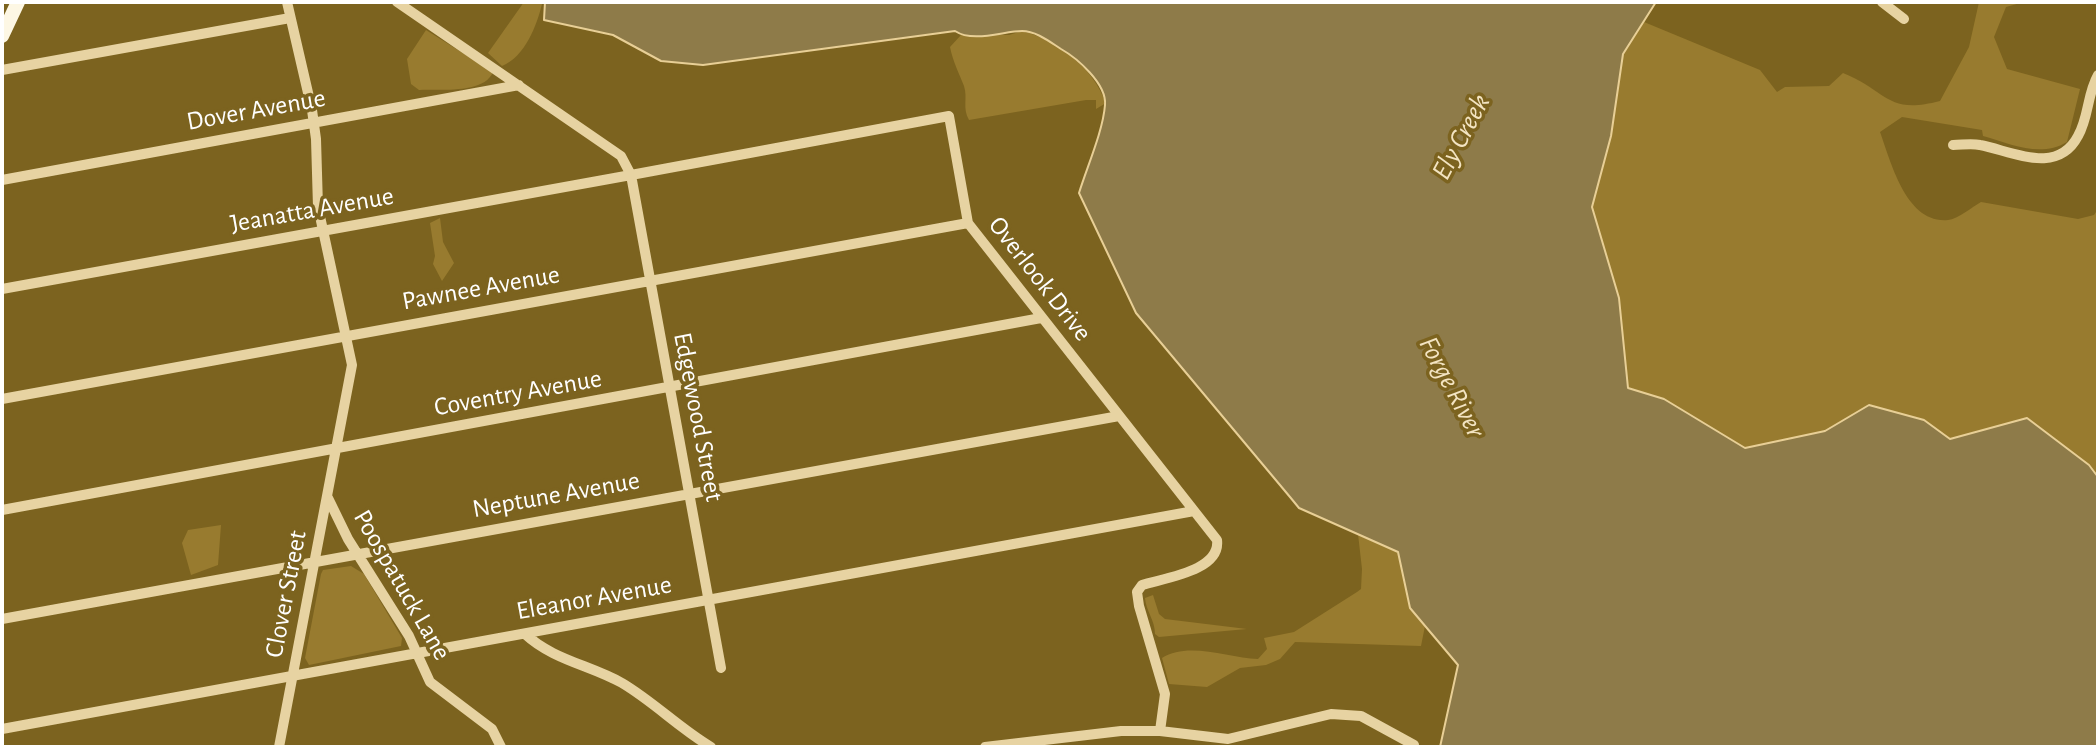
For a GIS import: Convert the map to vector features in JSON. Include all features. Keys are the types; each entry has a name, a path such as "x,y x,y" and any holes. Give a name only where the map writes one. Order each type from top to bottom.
{"main road":[{"path":"2,36 18,2"}],"street":[{"path":"287,2 313,122 316,190 323,231 352,365 336,449"},
{"path":"397,2 621,156 631,175"},
{"path":"1882,2 1904,19"},
{"path":"2,70 290,18"},
{"path":"1953,145 1977,144 2038,160 2067,150 2078,138 2092,86 2098,75"},
{"name":"Dover Avenue","path":"2,180 519,85"},
{"name":"Overlook Drive","path":"631,175 949,116 968,223 1217,540 1218,549 1214,556 1201,566 1142,585 1137,592 1165,694 1160,731"},
{"name":"Jeanatta Avenue","path":"2,289 631,175"},
{"name":"Edgewood Street","path":"631,175 720,668"},
{"name":"Pawnee Avenue","path":"2,398 968,223"},
{"name":"Coventry Avenue","path":"2,510 1041,318"},
{"name":"Neptune Avenue","path":"2,619 1119,416"},
{"name":"Clover Street","path":"279,747 336,449"},
{"name":"Poospatuck Lane","path":"328,498 338,522 409,636 430,682 492,729 500,747"},
{"name":"Eleanor Avenue","path":"2,729 1194,511"},
{"path":"526,634 548,652 618,681 647,698 710,747"},
{"path":"985,747 1121,730 1160,731 1228,739 1331,714 1361,716 1414,745"}],"shaded area":[{"path":"524,2 542,4 537,21 523,48 510,62 502,66 488,53"},
{"path":"1979,2 2024,2 2006,7 1994,37 2007,69 2080,89 2067,142 2046,149 2025,148 1983,136 1982,130 1902,117 1880,132 1902,189 1921,212 1933,219 1952,219 1981,202 2078,219 2094,215 2098,209 2098,477 2089,465 2027,418 1950,439 1924,420 1869,405 1825,431 1745,448 1664,399 1628,388 1619,298 1592,207 1611,136 1623,53 1644,22 1760,70 1777,92 1785,87 1829,86 1843,73 1897,103 1922,105 1940,101 1969,47"},
{"path":"426,30 493,72 481,84 471,87 419,90 411,84 407,59"},
{"path":"1022,31 1049,41 1073,57 1092,78 1106,103 1096,109 1096,100 1086,100 969,120 964,86 950,47 961,35 1009,35"},
{"path":"440,218 443,242 454,263 442,281 433,264 435,256 430,223"},
{"path":"221,525 218,565 191,575 182,543 188,530"},
{"path":"1358,534 1398,552 1410,608 1425,626 1421,646 1295,642 1280,659 1266,665 1240,668 1207,687 1169,684 1162,658 1172,653 1196,651 1258,659 1267,649 1264,638 1294,632 1361,589"},
{"path":"351,566 364,574 402,638 401,646 309,665 305,658 321,574 323,570"},
{"path":"1153,595 1159,614 1165,619 1247,629 1159,637 1155,634 1145,598"}],"water":[{"path":"545,2 1656,2 1623,54 1611,136 1592,207 1619,298 1628,388 1664,399 1745,448 1825,431 1869,405 1924,420 1950,439 2027,418 2089,465 2098,477 2098,747 1440,747 1458,665 1410,608 1398,552 1299,508 1136,313 1079,193 1098,137 1105,105 1096,80 1068,53 1043,37 1027,31 971,36 955,31 703,65 661,61 613,35 544,20"}],"water label":[{"name":"Ely Creek","path":"1461,137"},
{"name":"Forge River","path":"1452,387"}]}
